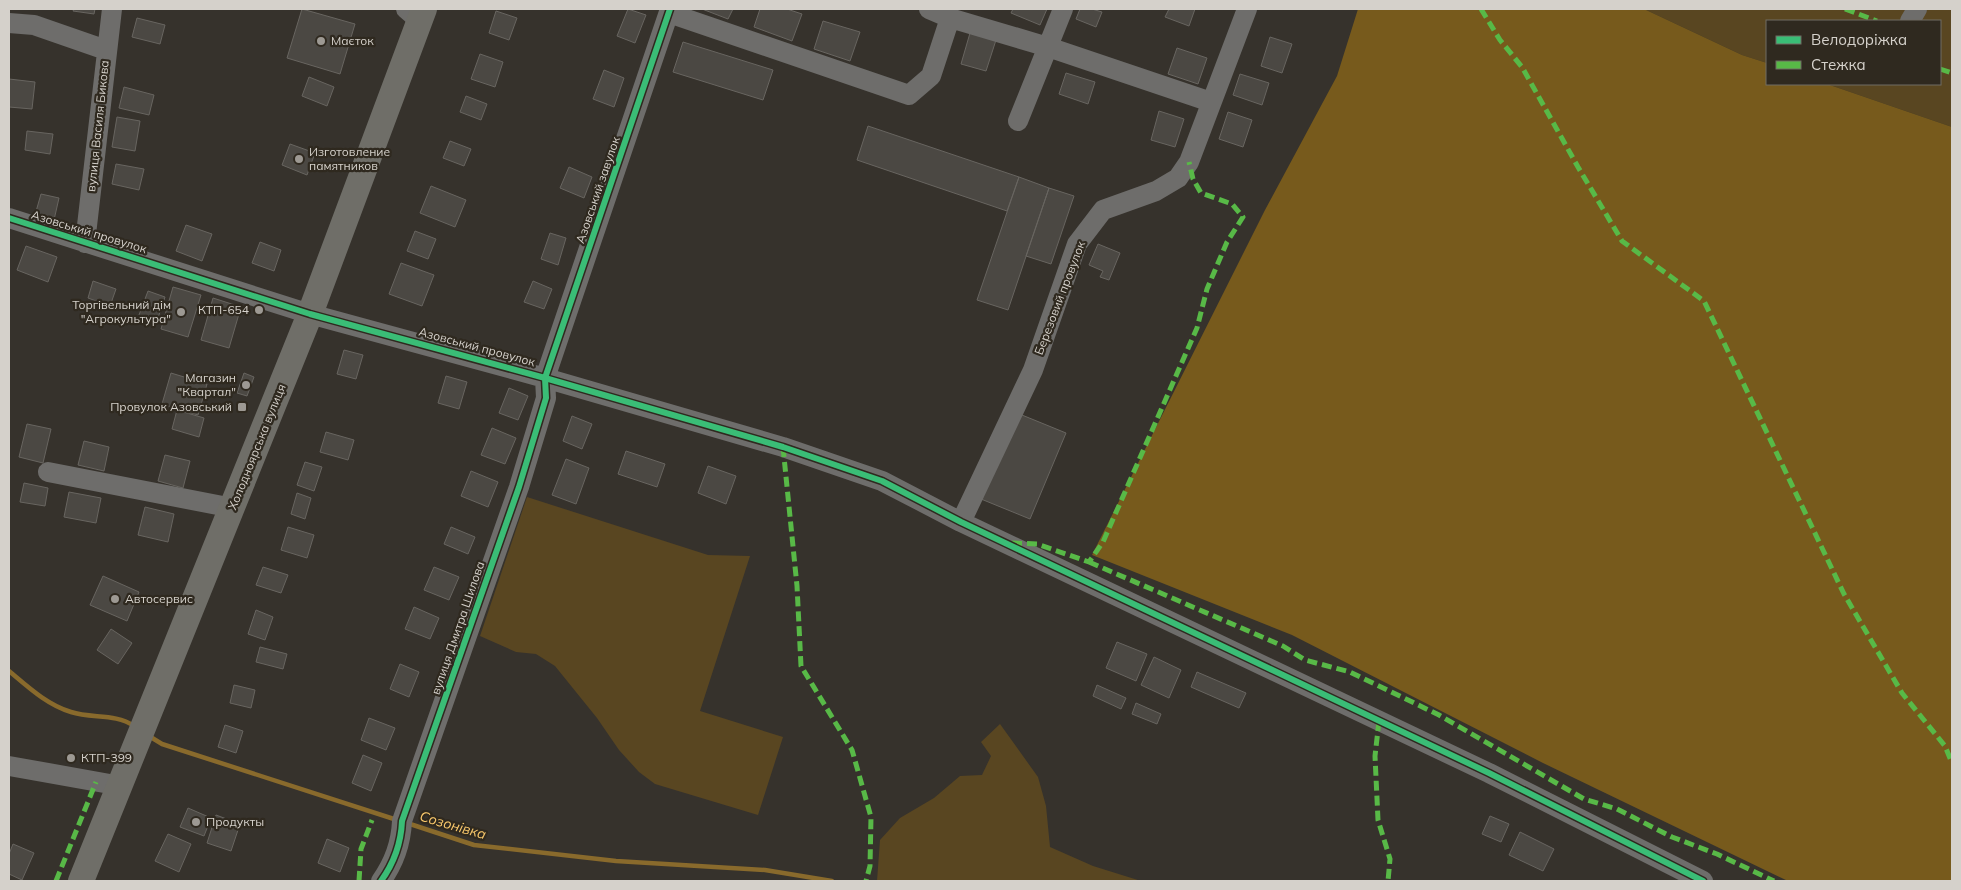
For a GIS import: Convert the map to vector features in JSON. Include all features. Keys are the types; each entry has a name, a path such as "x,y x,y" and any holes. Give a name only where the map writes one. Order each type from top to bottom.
{"main road":[{"name":"Холодноярська вулиця","path":"81,881 121,786 310,314 416,13"}],"street":[{"name":"вулиця Василя Бикова","path":"86,243 112,9"},
{"path":"929,9 950,18 1048,47 1211,102"},
{"path":"1018,121 1063,9"},
{"name":"Березовий провулок","path":"960,522 1033,370 1077,244 1102,210 1156,191 1178,178 1189,162 1247,9"},
{"path":"1911,20 1917,9"},
{"name":"Азовський завулок","path":"546,378 669,11 909,95 932,76 950,18"},
{"path":"9,23 34,25 106,50"},
{"name":"Азовський провулок","path":"9,218 310,314 546,378 783,447 882,481 960,522 1489,773 1703,881"},
{"name":"вулиця Дмитра Шилова","path":"382,881 390,869 402,839 402,821 519,487 546,398 546,378"},
{"path":"48,472 233,508"},
{"path":"9,766 121,786"}],"shaded area":[{"path":"1358,9 1644,9 1742,55 1766,63 1766,85 1830,85 1952,127 1952,881 1788,881 1543,763 1292,635 1092,555 1265,210 1337,76"},
{"path":"1644,9 1952,9 1952,127 1830,85 1941,85 1941,20 1766,20 1766,63 1742,55"},
{"path":"527,497 708,555 750,556 700,711 783,737 758,815 655,784 639,772 619,750 597,718 555,666 536,654 516,652 480,636"},
{"path":"1000,724 1038,777 1046,806 1050,847 1093,866 1141,881 877,881 880,840 900,818 934,798 960,776 982,775 991,756 981,742"}],"building":[{"path":"74,9 95,9 94,14 73,11"},
{"name":"Маєток","path":"302,9 355,24 340,74 287,58"},
{"path":"628,9 646,15 635,43 617,36"},
{"path":"702,9 733,9 728,19"},
{"path":"760,9 787,9 802,14 792,41 754,27"},
{"path":"1013,9 1047,9 1040,25 1011,13"},
{"path":"1080,9 1092,9 1102,12 1096,27 1076,19"},
{"path":"1169,9 1195,9 1189,26 1165,17"},
{"path":"496,11 517,18 509,40 489,33"},
{"path":"137,18 165,25 160,44 132,37"},
{"path":"823,21 860,32 850,61 814,49"},
{"path":"970,33 996,40 986,71 961,64"},
{"path":"1270,37 1292,44 1282,73 1261,66"},
{"path":"683,42 773,70 763,100 673,72"},
{"path":"1177,48 1207,58 1198,84 1168,74"},
{"path":"480,54 503,62 495,87 471,79"},
{"path":"604,70 624,78 614,107 593,99"},
{"path":"1066,73 1095,82 1088,104 1059,94"},
{"path":"1240,74 1269,83 1262,105 1233,95"},
{"path":"309,77 334,87 327,106 302,96"},
{"path":"9,79 35,82 32,109 9,107"},
{"path":"124,87 154,95 149,115 119,108"},
{"path":"466,96 487,104 481,120 460,112"},
{"path":"1159,111 1184,119 1175,147 1151,140"},
{"path":"1228,112 1252,120 1243,147 1219,139"},
{"path":"117,117 140,121 135,151 112,147"},
{"path":"868,126 1019,177 1007,211 857,160"},
{"path":"27,131 53,134 50,154 25,150"},
{"path":"450,141 471,149 464,166 443,158"},
{"name":"Изготовление памятников","path":"290,144 315,153 307,175 282,165"},
{"path":"116,164 144,169 139,190 112,184"},
{"path":"569,167 592,177 584,198 560,188"},
{"path":"1019,177 1049,188 1008,310 977,300"},
{"path":"431,186 466,200 455,227 420,213"},
{"path":"1049,188 1074,196 1051,264 1026,256"},
{"path":"41,194 59,198 54,220 35,215"},
{"path":"186,225 212,234 202,261 176,251"},
{"path":"415,231 436,239 428,259 407,251"},
{"path":"550,233 566,238 558,265 541,259"},
{"path":"260,242 281,250 274,271 252,263"},
{"path":"1098,244 1120,253 1109,280 1100,277 1103,271 1089,265"},
{"path":"26,246 57,257 48,282 17,270"},
{"path":"401,263 434,275 422,306 389,294"},
{"path":"93,281 116,289 110,306 88,298"},
{"path":"533,281 552,289 544,309 524,302"},
{"name":"Торгівельний дім \"Агрокультура\"","path":"173,287 201,295 188,337 161,329"},
{"path":"148,291 165,297 157,321 139,315"},
{"path":"213,298 241,307 229,348 201,340"},
{"path":"344,350 363,355 356,379 337,374"},
{"path":"171,373 207,384 198,415 162,404"},
{"name":"Магазин \"Квартал\"","path":"244,373 254,377 247,396 237,393"},
{"path":"446,376 467,382 459,409 438,403"},
{"path":"509,388 528,396 518,420 499,413"},
{"path":"177,410 204,418 199,437 172,429"},
{"path":"1017,413 1066,433 1030,519 981,499"},
{"path":"572,416 592,424 582,449 563,441"},
{"path":"27,424 51,429 43,463 19,457"},
{"path":"492,428 516,438 505,464 481,455"},
{"path":"326,432 354,440 348,460 320,452"},
{"path":"84,441 109,447 104,471 78,465"},
{"path":"626,451 665,464 657,487 618,474"},
{"path":"165,455 190,461 183,488 158,481"},
{"path":"566,459 589,468 576,504 552,495"},
{"path":"305,462 322,467 314,491 297,485"},
{"path":"708,466 736,476 726,504 698,493"},
{"path":"471,471 498,482 488,507 461,496"},
{"path":"24,483 48,488 45,506 20,502"},
{"path":"69,492 101,498 96,523 64,517"},
{"path":"297,493 311,498 305,519 291,514"},
{"path":"145,507 174,514 168,542 138,535"},
{"path":"288,527 314,535 307,558 281,550"},
{"path":"451,527 475,537 468,554 444,544"},
{"path":"263,567 288,575 281,593 256,585"},
{"path":"434,567 459,577 449,600 424,590"},
{"name":"Автосервис","path":"103,576 139,592 127,621 90,605"},
{"path":"414,607 439,618 430,639 405,629"},
{"path":"256,610 273,617 265,640 248,634"},
{"path":"111,629 132,643 118,664 97,650"},
{"path":"1117,642 1147,654 1136,681 1106,668"},
{"path":"260,647 287,654 283,669 256,662"},
{"path":"1154,657 1181,670 1169,698 1141,685"},
{"path":"400,664 419,672 409,697 390,689"},
{"path":"1197,672 1246,693 1239,708 1191,687"},
{"path":"234,685 255,690 251,708 230,703"},
{"path":"1097,685 1126,698 1121,709 1093,696"},
{"path":"1136,703 1161,714 1157,724 1132,714"},
{"path":"369,718 395,728 386,750 361,740"},
{"path":"225,725 243,731 236,753 218,747"},
{"path":"363,755 382,763 371,791 352,783"},
{"name":"Продукты","path":"188,808 211,818 204,836 180,827"},
{"path":"216,815 240,824 231,851 207,843"},
{"path":"1490,816 1509,824 1501,842 1482,834"},
{"path":"1520,832 1554,849 1543,871 1509,855"},
{"path":"168,834 191,844 179,872 155,861"},
{"path":"327,839 349,848 340,872 318,863"},
{"path":"13,844 34,853 22,880 9,874 9,854"}],"waterway":[{"name":"Созонівка","path":"9,671 38,694 62,709 79,714 119,719 134,726"},
{"name":"Созонівка","path":"149,736 162,744 397,820"},
{"name":"Созонівка","path":"407,823 474,845 616,861 765,870 832,881"}],"marked path":[{"path":"1481,9 1500,40 1522,67 1622,241 1704,301 1844,594 1902,693 1945,746 1952,763"},
{"path":"1845,9 1874,20"},
{"path":"1941,69 1952,73"},
{"path":"1012,543 1037,544 1089,562 1103,542 1197,328 1207,289 1227,242 1243,217 1232,204 1201,193 1193,179 1189,162"},
{"path":"783,447 797,586 801,666 852,750 871,817 870,866 866,881"},
{"path":"1089,562 1283,646 1305,660 1350,672 1439,715 1584,799 1617,809 1672,837 1717,854 1774,881"},
{"path":"1379,721 1375,756 1378,820 1390,859 1388,881"},
{"path":"56,881 96,782"},
{"path":"359,881 361,849 372,820"}],"cycle path":[{"path":"381,881 396,853 402,821 519,487 546,398 545,378 670,9"},
{"path":"9,218 310,314 545,378 783,447 882,481 961,522 1489,773 1703,881"}],"place":[{"name":"Маєток","path":"321,41"},
{"name":"Изготовление памятников","path":"299,159"},
{"name":"КТП-654","path":"259,310"},
{"name":"Торгівельний дім \"Агрокультура\"","path":"181,312"},
{"name":"Магазин \"Квартал\"","path":"246,385"},
{"name":"Провулок Азовський","path":"242,407"},
{"name":"Автосервис","path":"115,599"},
{"name":"КТП-399","path":"71,758"},
{"name":"Продукты","path":"196,822"}]}
